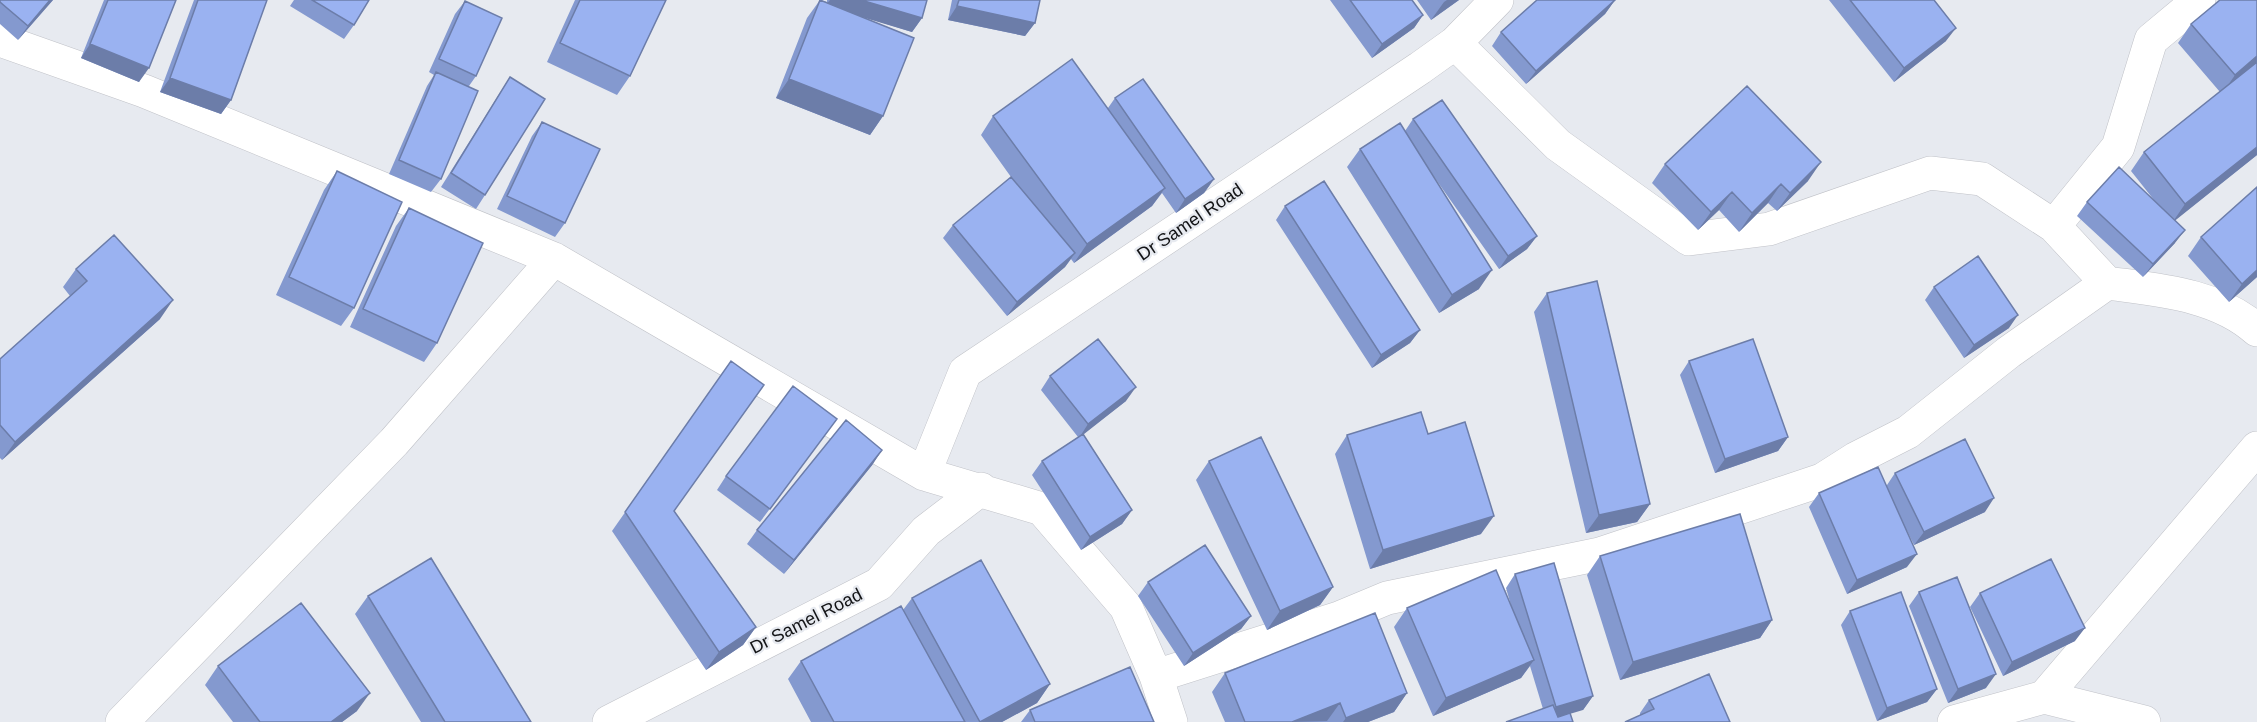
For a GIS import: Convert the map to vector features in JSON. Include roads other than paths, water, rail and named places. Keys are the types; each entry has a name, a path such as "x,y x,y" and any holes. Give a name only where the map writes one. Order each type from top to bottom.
{"street":[{"name":"Dr Samel Road","path":"924,474 965,372 1455,43 1497,0"},
{"path":"2054,226 2118,147 2151,40 2199,0"},
{"path":"0,40 144,91 554,259 924,474 981,489 1042,509 1126,607 1156,676 1171,722"},
{"path":"1455,43 1558,145 1689,239 1768,229 1930,173 1982,179 2054,226 2107,282 2207,301 2246,321 2257,330"},
{"path":"122,722 394,442 554,259"},
{"path":"1156,676 1339,618 1388,598 1600,554 1822,480 1855,459 1908,432 2009,352 2107,282"},
{"path":"2044,697 2257,448"},
{"name":"Dr Samel Road","path":"609,722 879,584 926,531 981,489"},
{"path":"1954,722 2044,697 2144,722"}]}
